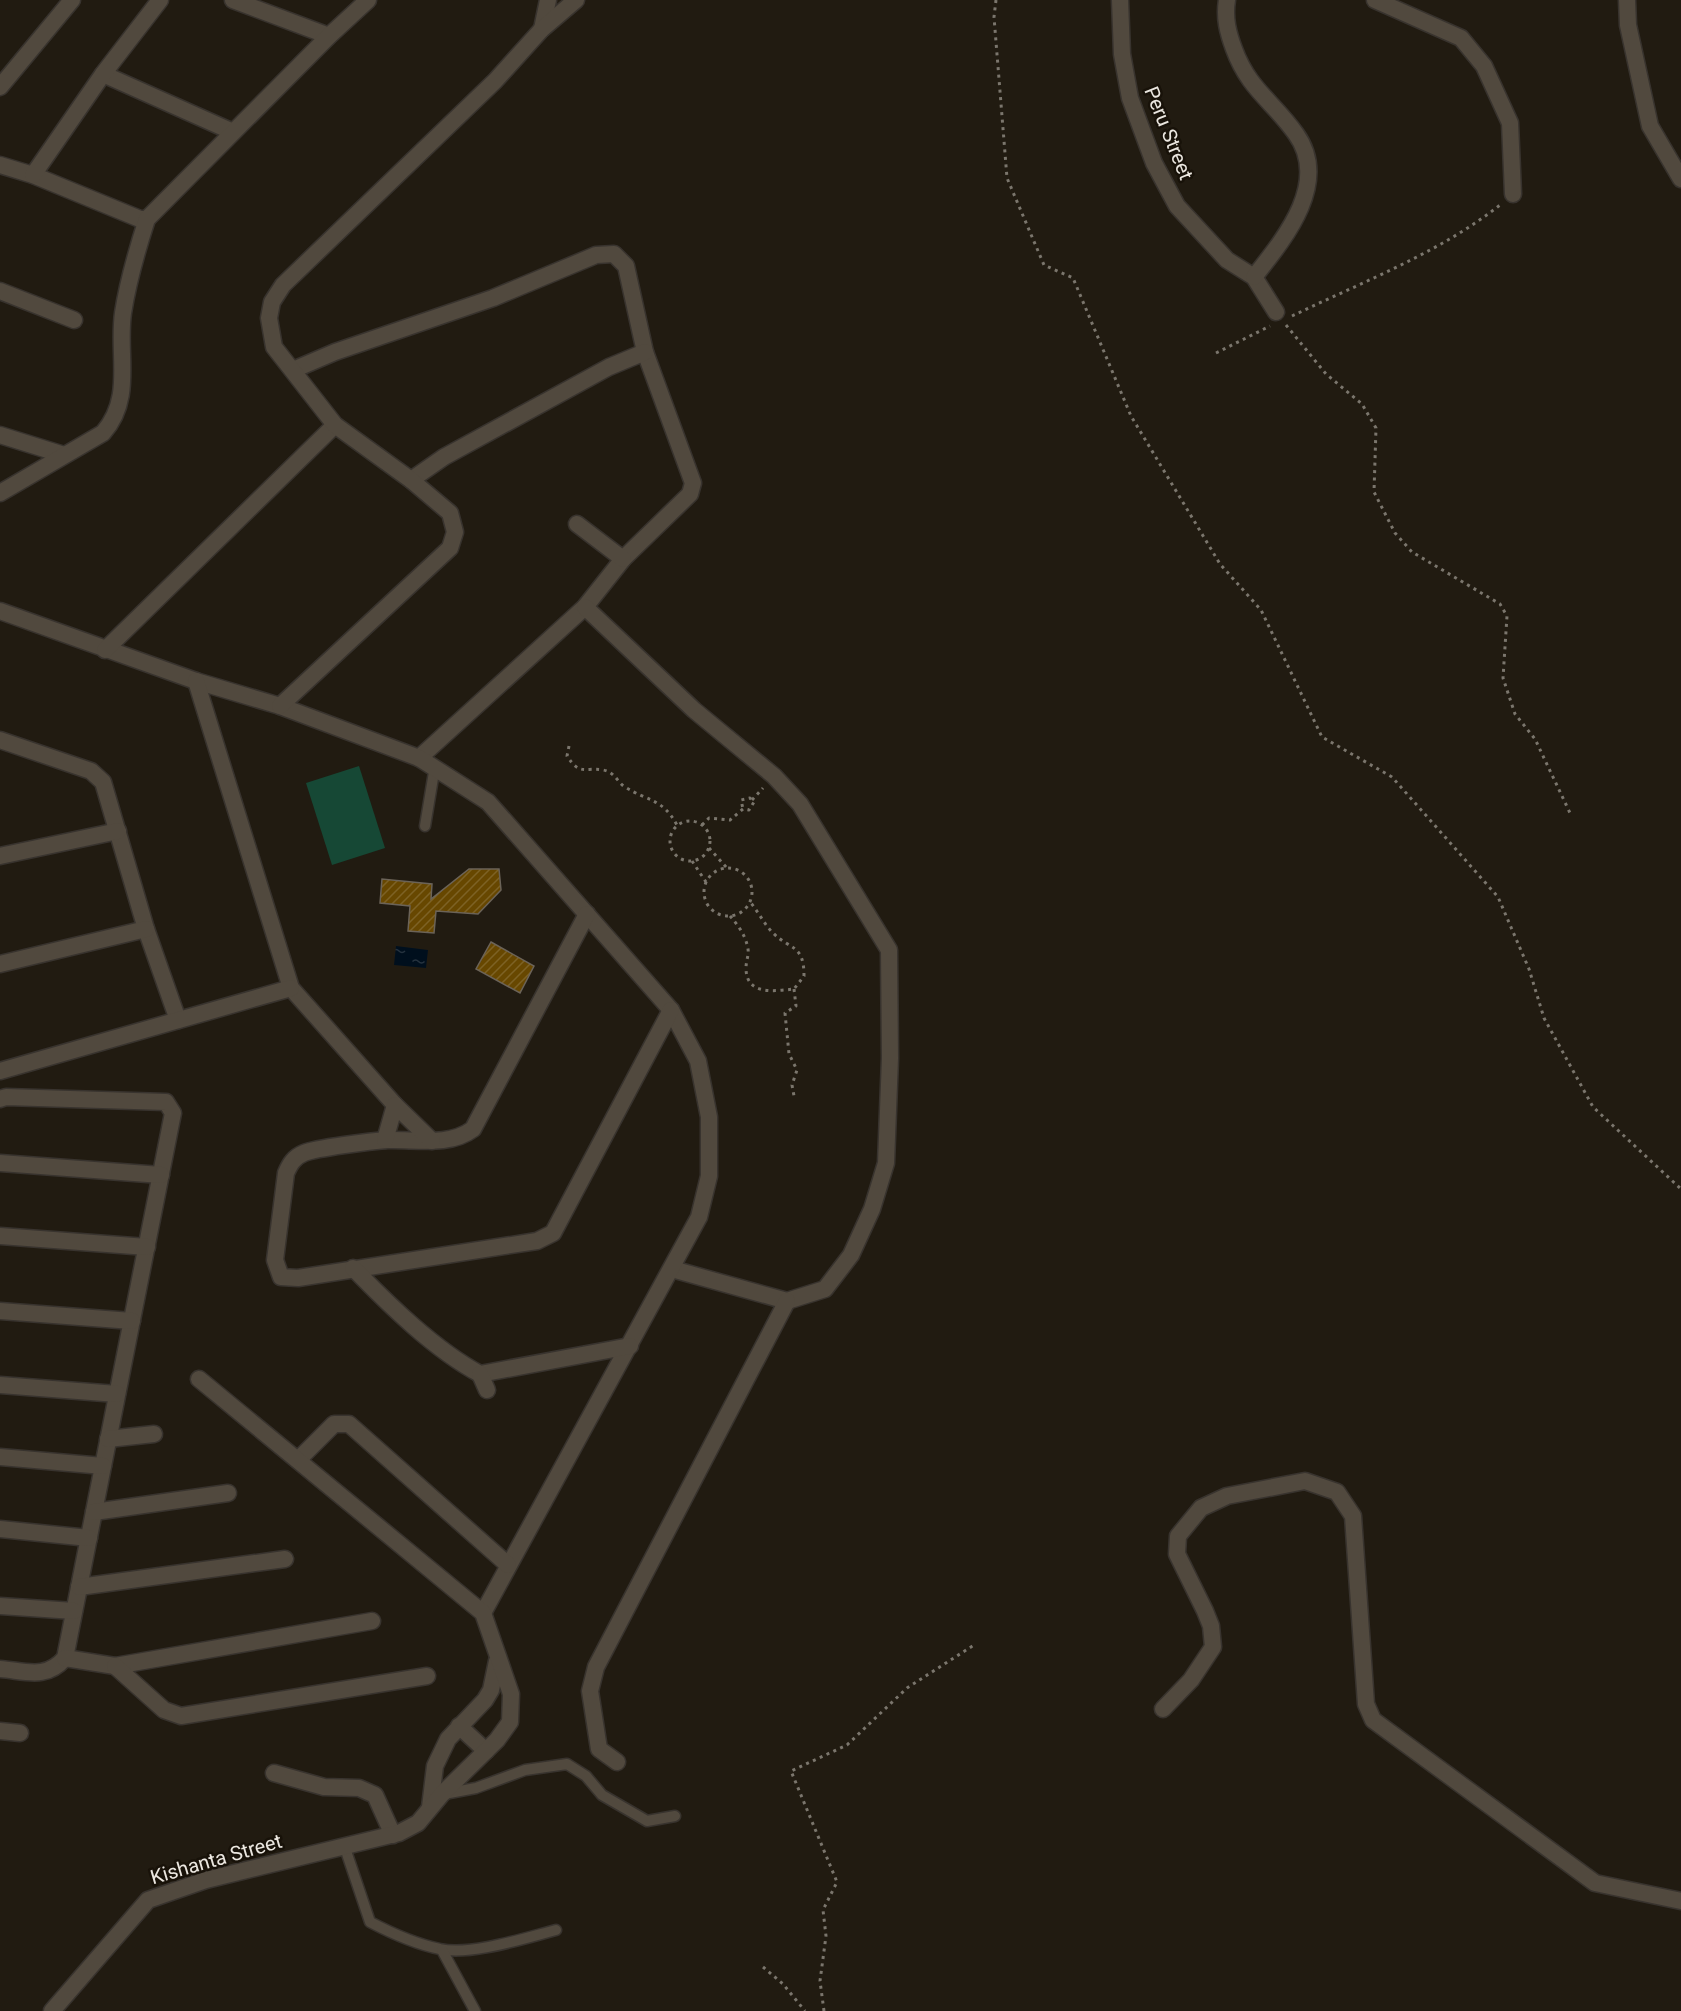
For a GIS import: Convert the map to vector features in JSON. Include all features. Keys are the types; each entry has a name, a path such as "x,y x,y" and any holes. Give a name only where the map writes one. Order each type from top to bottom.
{"street":[{"path":"0,87 72,0"},
{"path":"33,175 103,74 160,0"},
{"path":"233,0 328,36"},
{"path":"0,493 103,433 113,422 120,407 123,392 123,315 135,256 147,219 328,36 368,0"},
{"path":"542,28 548,0"},
{"path":"280,706 450,548 455,532 450,513 411,480 335,425 274,347 269,318 272,302 283,285 495,81 542,28 576,0"},
{"name":"Peru Street","path":"1120,0 1122,54 1130,98 1154,163 1177,206 1203,237 1227,260 1254,277 1279,316"},
{"path":"1227,0 1227,32 1242,71 1297,135 1308,159 1309,176 1300,208 1281,242 1254,277"},
{"path":"1375,0 1461,38 1485,66 1510,123 1514,194"},
{"path":"1627,0 1628,25 1650,126 1681,179"},
{"path":"103,74 233,132"},
{"path":"0,165 33,175 141,219 147,219"},
{"path":"293,370 335,352 493,298 596,255 614,254 626,266 645,352 693,483 690,494 623,560 585,607 419,758"},
{"path":"0,291 74,320"},
{"path":"411,480 444,457 609,367 645,352"},
{"path":"105,650 335,425"},
{"path":"0,435 64,455"},
{"path":"577,524 623,560"},
{"path":"585,607 694,710 774,776 800,804 889,950 890,1058 886,1163 872,1209 851,1255 825,1289 787,1301 672,1269"},
{"path":"0,611 196,681 280,706 435,766 489,802 671,1010 698,1061 709,1117 709,1176 699,1217 483,1613 199,1379"},
{"path":"196,681 291,988 395,1105 432,1141"},
{"path":"3,744 91,771 103,782 146,929 178,1020"},
{"path":"0,856 118,831"},
{"path":"587,914 473,1129 457,1137 432,1141 385,1140 304,1153 290,1163 286,1173 275,1260 281,1276 298,1278 537,1241 553,1233 671,1010"},
{"path":"0,964 146,929"},
{"path":"0,1071 291,988"},
{"path":"0,1099 6,1097 166,1102 173,1113 65,1658 56,1668 46,1673 0,1669"},
{"path":"385,1140 395,1105"},
{"path":"0,1163 161,1175"},
{"path":"0,1236 147,1247"},
{"path":"353,1268 379,1295 484,1382 630,1346"},
{"path":"617,1762 599,1749 590,1691 596,1667 787,1301"},
{"path":"0,1311 132,1321"},
{"path":"0,1385 117,1394"},
{"path":"298,1460 334,1424 349,1424 508,1565"},
{"path":"108,1439 154,1434"},
{"path":"0,1457 103,1466"},
{"path":"1163,1709 1191,1680 1213,1647 1211,1626 1177,1554 1178,1536 1201,1508 1227,1496 1305,1481 1336,1491 1353,1516 1366,1704 1373,1720 1595,1883 1681,1901"},
{"path":"94,1512 228,1493"},
{"path":"0,1529 89,1538"},
{"path":"79,1587 285,1559"},
{"path":"0,1606 74,1611"},
{"name":"Kishanta Street","path":"52,2011 148,1900 206,1880 393,1835 418,1823 435,1797 479,1757 510,1722 511,1694 497,1661 483,1613"},
{"path":"65,1658 115,1666 372,1621"},
{"path":"435,1797 435,1766 453,1733 485,1700 491,1690 497,1661"},
{"path":"115,1666 164,1710 181,1716 427,1676"},
{"path":"0,1731 21,1733"},
{"path":"453,1733 479,1757"},
{"path":"274,1773 324,1787 358,1788 375,1795 393,1835"}],"lane":[{"path":"424,826 435,766"},
{"path":"435,1797 476,1788 525,1770 567,1764 586,1776 602,1795 647,1821 675,1816"},
{"path":"344,1845 370,1922 401,1938 442,1950 506,1944 556,1930"},
{"path":"442,1950 475,2011"}],"path":[{"path":"996,0 994,17 1007,178 1044,265 1073,278 1131,416 1220,564 1261,610 1322,737 1392,777 1498,897 1529,969 1544,1018 1593,1107 1681,1189"},
{"path":"1216,353 1279,316 1433,247 1481,219 1514,194"},
{"path":"1279,316 1326,374 1362,404 1376,428 1374,492 1395,533 1412,552 1500,604 1507,616 1503,678 1515,714 1535,739 1570,813"},
{"path":"570,746 567,756 574,767 587,771 604,770 616,776 623,786 662,804 677,825"},
{"path":"702,825 709,818 730,820 743,809 752,808 752,800 747,797 741,800 743,809"},
{"path":"709,848 703,856 692,861 679,858 671,849 670,836 677,825 689,821 702,825 708,834 709,848 727,868 741,872 747,878 751,886 750,902 745,909 730,916 717,913 708,905 705,894 706,882 714,873 727,868"},
{"path":"692,861 706,882"},
{"path":"730,916 743,935 748,948 748,977 753,984 768,992 794,988 804,976 801,958 789,942 773,933 750,902"},
{"path":"794,988 796,1006 785,1013 789,1054 797,1070 792,1085 794,1095"},
{"path":"824,2011 820,1981 826,1936 823,1910 837,1882 791,1771 847,1745 907,1688 974,1645"},
{"path":"763,1967 783,1984 805,2011"}],"green space":[{"path":"359,766 385,848 332,865 306,783"}],"water":[{"path":"396,946 428,950 426,968 394,965"}],"building":[{"path":"469,869 499,869 501,890 478,914 436,911 434,933 408,931 410,906 380,903 382,879 432,884 431,899"},
{"path":"491,942 534,966 520,993 476,969"}]}
